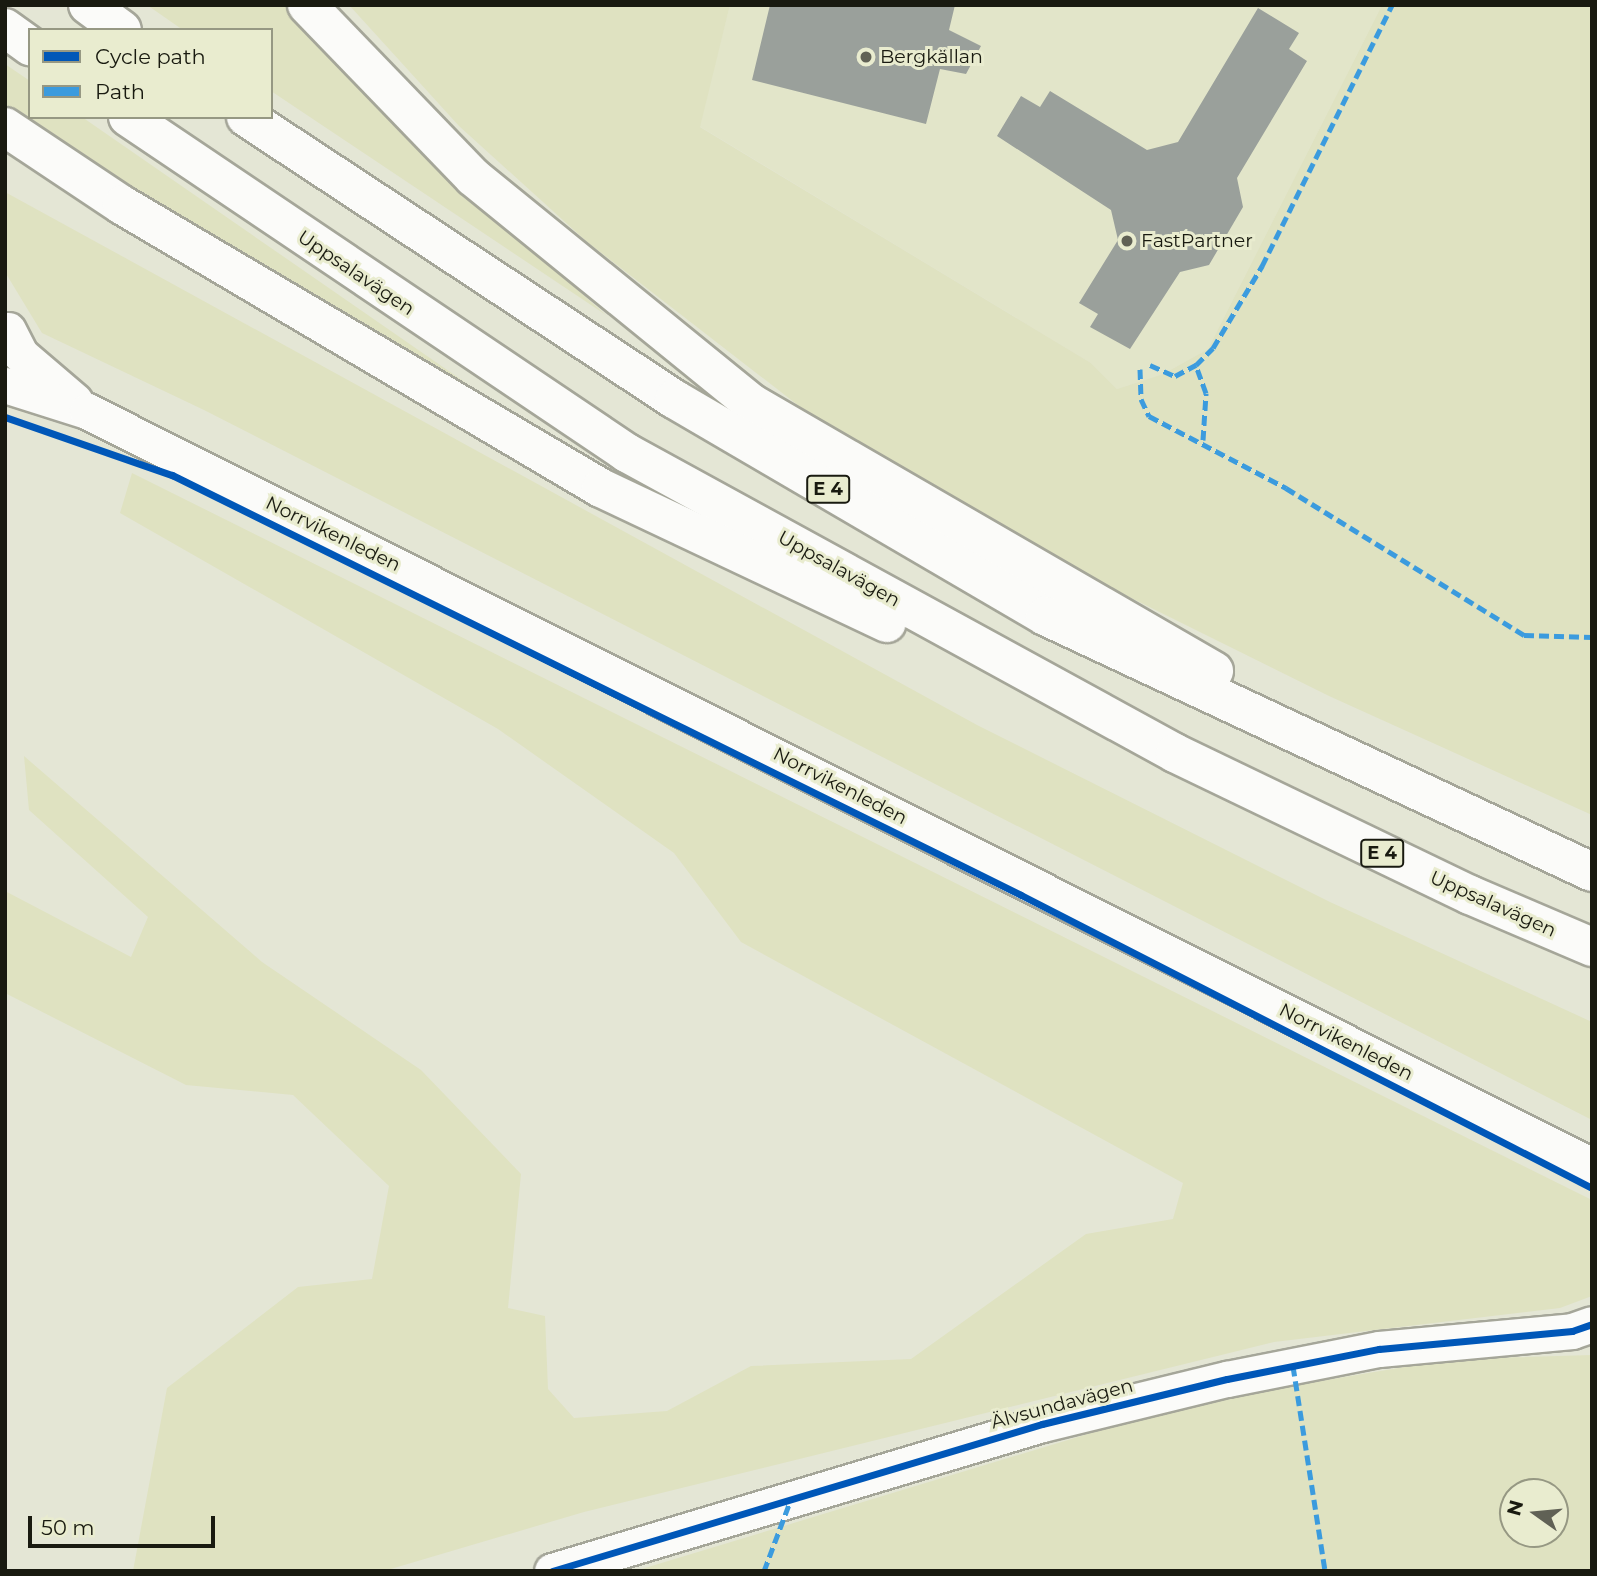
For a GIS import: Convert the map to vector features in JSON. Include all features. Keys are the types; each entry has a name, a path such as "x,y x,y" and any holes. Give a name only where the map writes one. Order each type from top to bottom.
{"highway":[{"path":"88,5 119,28"},
{"path":"307,5 472,177 751,403 1444,803"},
{"path":"5,28 28,45"},
{"name":"Uppsalavägen","path":"131,119 627,453 1175,752 1470,895 1592,947"},
{"name":"E 4","path":"249,119 674,400 1045,616 1592,872"},
{"path":"5,127 122,205 601,488 1175,752"}],"main road":[{"name":"Norrvikenleden","path":"6,335 20,354 87,411"},
{"name":"Norrvikenleden","path":"5,384 87,411 1592,1166"},
{"name":"Älvsundavägen","path":"552,1571 1041,1424 1227,1379 1379,1349 1572,1331 1592,1324"}],"shaded area":[{"path":"147,5 285,5 406,137 606,315 273,92 273,28 180,28"},
{"path":"349,5 730,5 700,127 1091,363 1117,389 1163,374 1208,349 1382,5 1592,5 1592,815 1329,696 1099,582 808,413 586,241 459,126"},
{"path":"730,5 1382,5 1208,349 1163,374 1117,389 1091,363 699,126"},
{"path":"5,64 28,80 28,119 85,119 531,428 140,198 5,108"},
{"path":"5,192 977,725 1330,902 1592,1022 1592,1120 204,410 42,333 5,272"},
{"path":"132,473 1592,1200 1592,1296 1560,1308 1274,1342 584,1512 384,1571 133,1571 167,1388 298,1287 372,1279 389,1186 293,1095 186,1085 5,993 5,891 131,957 148,917 29,810 24,756 262,962 421,1070 521,1174 508,1308 545,1316 548,1389 574,1418 667,1411 751,1366 911,1359 1086,1234 1173,1219 1183,1183 741,942 674,853 498,729 120,513"},
{"path":"1592,1355 1592,1571 635,1571 1190,1403 1452,1359"}],"building":[{"name":"Bergkällan","path":"770,5 955,5 949,30 981,46 966,74 940,69 926,124 752,80"},
{"path":"1258,8 1299,33 1289,49 1307,61 1237,178 1243,207 1209,265 1180,272 1130,349 1090,327 1098,314 1079,303 1118,240 1111,210 997,136 1021,96 1040,107 1050,91 1147,150 1178,142"}],"marked path":[{"path":"1203,440 1206,393 1196,365 1213,348 1262,266 1392,5"},
{"path":"1150,365 1175,376 1196,365"},
{"path":"1140,369 1141,399 1149,416 1286,488 1524,635 1592,637"},
{"path":"1293,1366 1325,1571"},
{"path":"764,1571 791,1499"}],"cycle path":[{"path":"5,417 172,475 1021,895 1592,1188"},
{"path":"552,1571 1042,1424 1227,1379 1379,1349 1572,1331 1592,1324"}],"place":[{"name":"Bergkällan","path":"866,57"},
{"name":"FastPartner","path":"1127,241"}]}
